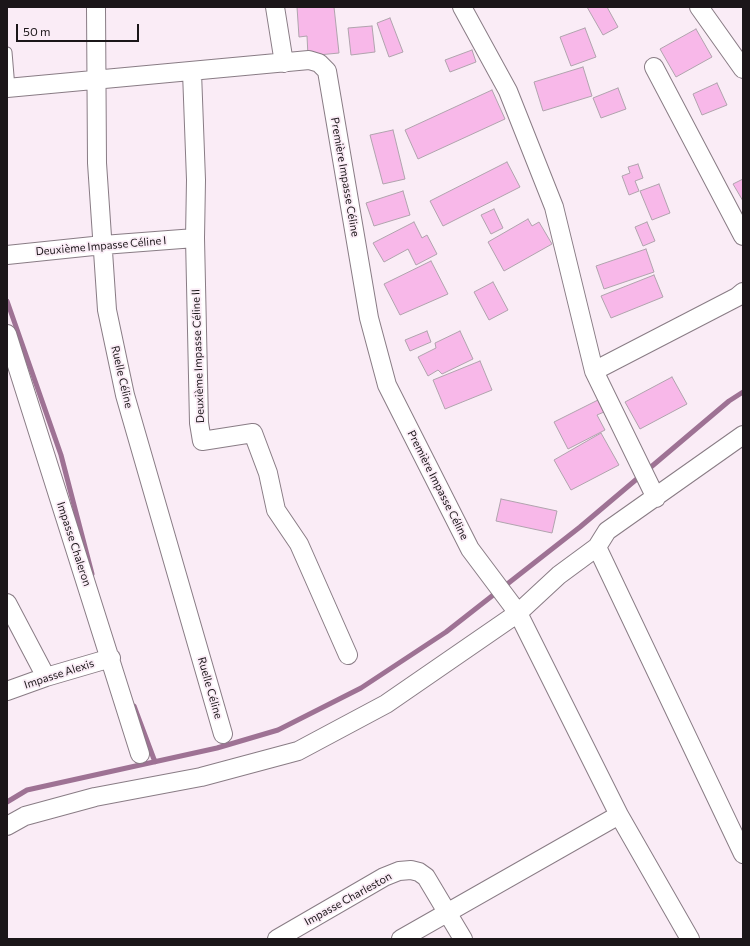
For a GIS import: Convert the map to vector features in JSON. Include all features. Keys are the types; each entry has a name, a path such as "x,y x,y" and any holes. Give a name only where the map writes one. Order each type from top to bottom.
{"street":[{"name":"Ruelle Céline","path":"96,7 98,80 97,163 108,310 125,395 223,734"},
{"path":"275,7 284,63"},
{"path":"462,7 508,91 554,207 594,371 656,498"},
{"path":"699,7 743,69"},
{"name":"Première Impasse Céline","path":"9,88 310,60 319,63 327,71 369,318 387,385 470,549 514,607 619,815 690,939"},
{"path":"654,67 743,236"},
{"name":"Deuxième Impasse Céline II","path":"192,72 196,180 195,238 199,423 202,441 253,434 268,473 276,510 300,544 348,655"},
{"name":"Deuxième Impasse Céline I","path":"7,255 103,245 195,238"},
{"path":"594,371 737,297 743,292"},
{"name":"Impasse Chaleron","path":"7,334 111,658 140,754"},
{"path":"7,826 25,816 95,797 201,777 298,751 386,704 514,607 597,547 608,531 743,436"},
{"path":"597,547 743,854"},
{"path":"7,603 46,677"},
{"name":"Impasse Alexis","path":"7,691 46,677 111,658"},
{"path":"401,939 619,815"},
{"name":"Impasse Charleston","path":"277,939 384,877 399,871 411,870 419,872 426,877 463,939"}],"lane":[{"path":"7,52 9,88"}],"building":[{"path":"297,7 334,7 339,53 308,56 307,36 299,37"},
{"path":"587,7 607,7 618,27 603,35"},
{"path":"390,18 403,52 389,57 377,23"},
{"path":"372,26 375,52 351,55 348,28"},
{"path":"585,28 596,57 571,66 560,37"},
{"path":"696,29 712,57 676,77 660,49"},
{"path":"472,50 476,62 450,72 445,60"},
{"path":"583,67 592,96 543,111 534,82"},
{"path":"717,83 727,105 702,115 693,94"},
{"path":"618,88 626,109 601,118 593,98"},
{"path":"492,90 505,119 418,159 405,130"},
{"path":"393,130 405,179 383,184 370,135"},
{"path":"507,162 520,187 443,226 430,201"},
{"path":"638,164 643,178 635,181 639,191 629,195 622,176 630,173 628,167"},
{"path":"743,179 743,201 733,184"},
{"path":"659,184 670,213 652,220 640,191"},
{"path":"403,191 410,215 374,226 366,203"},
{"path":"494,209 503,228 491,234 481,215"},
{"path":"528,219 532,226 539,222 552,244 504,271 488,242"},
{"path":"414,222 422,238 427,235 437,254 416,265 408,249 384,262 373,243"},
{"path":"647,222 655,241 643,246 635,227"},
{"path":"646,249 654,272 604,289 596,266"},
{"path":"431,261 448,294 400,315 384,284"},
{"path":"654,275 663,297 611,318 601,296"},
{"path":"493,282 508,310 489,320 474,292"},
{"path":"427,331 431,342 410,351 405,340"},
{"path":"460,331 473,359 442,374 438,370 428,376 418,357 436,348 435,343"},
{"path":"480,361 492,390 445,409 433,380"},
{"path":"672,377 687,404 640,429 625,402"},
{"path":"598,400 604,412 597,415 605,430 568,449 554,422"},
{"path":"601,433 619,465 571,490 554,460"},
{"path":"501,499 557,511 552,533 496,521"}],"waterway":[{"path":"7,301 61,455 92,574"},
{"path":"7,802 27,790 217,748 278,730 361,688 446,632 580,527 729,401 743,392"},
{"path":"134,706 155,762"}]}
